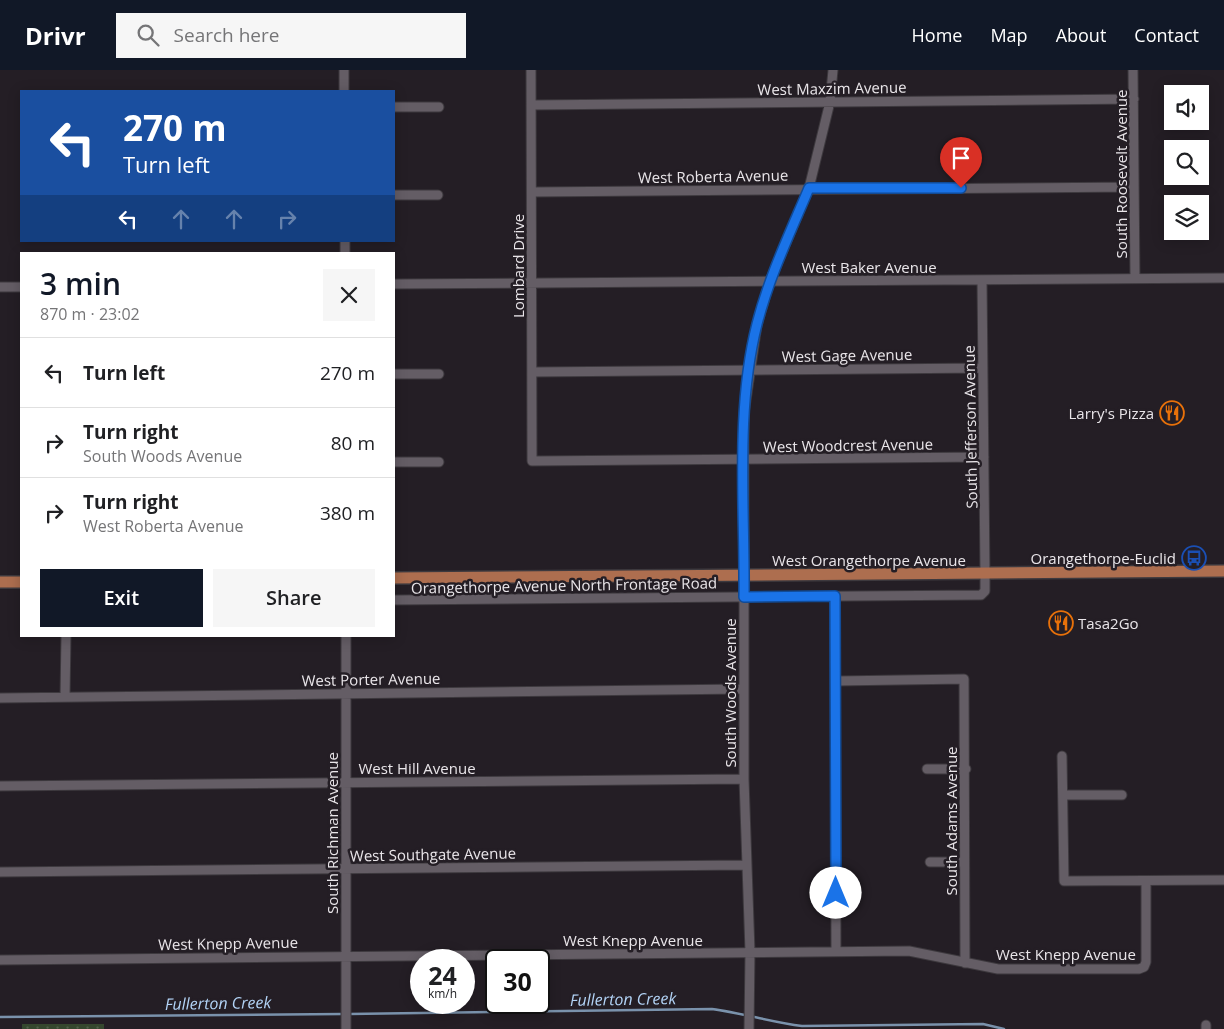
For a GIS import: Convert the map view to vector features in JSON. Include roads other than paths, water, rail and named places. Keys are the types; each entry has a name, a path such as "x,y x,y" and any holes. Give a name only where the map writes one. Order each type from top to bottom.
{"main road":[{"name":"West Orangethorpe Avenue","path":"395,578 1224,571"},
{"path":"0,582 20,582"}],"street":[{"path":"344,70 344,90"},
{"name":"Lombard Drive","path":"531,70 532,461"},
{"name":"South Woods Avenue","path":"749,1027 750,952 746,865 743,689 744,414 757,325 770,281 809,188 830,102 833,70"},
{"name":"South Roosevelt Avenue","path":"1134,70 1135,278"},
{"name":"West Maxzim Avenue","path":"531,105 1134,99"},
{"path":"395,108 439,107"},
{"name":"West Roberta Avenue","path":"532,192 809,188 1134,187"},
{"path":"395,195 438,195"},
{"name":"West Baker Avenue","path":"395,284 1224,278"},
{"name":"South Jefferson Avenue","path":"982,280 985,574"},
{"path":"0,287 20,287"},
{"name":"West Gage Avenue","path":"532,372 983,368"},
{"path":"395,374 439,374"},
{"name":"West Woodcrest Avenue","path":"532,461 984,457"},
{"path":"395,462 439,462"},
{"name":"Orangethorpe Avenue North Frontage Road","path":"395,600 981,595 985,591 985,574"},
{"path":"835,596 836,951"},
{"path":"65,697 66,637"},
{"name":"South Richman Avenue","path":"346,637 346,1025"},
{"name":"South Adams Avenue","path":"836,681 964,679 966,769 964,862 965,963"},
{"name":"West Porter Avenue","path":"0,698 347,692 743,689"},
{"path":"1062,756 1064,882 1224,880"},
{"path":"927,769 966,769"},
{"name":"West Hill Avenue","path":"0,786 744,779"},
{"path":"1063,795 1122,795"},
{"path":"930,862 964,862"},
{"name":"West Southgate Avenue","path":"0,872 746,865"},
{"name":"West Knepp Avenue","path":"0,960 346,955 909,951 998,969 1144,967 1146,881"}],"waterway":[{"name":"Fullerton Creek","path":"349,1014 712,1009 802,1026 983,1024 1004,1029"},
{"name":"Fullerton Creek","path":"0,1017 343,1014"}],"place":[{"name":"Larry's Pizza","path":"1172,413"},
{"name":"Orangethorpe-Euclid","path":"1194,558"},
{"name":"Tasa2Go","path":"1061,623"}]}
